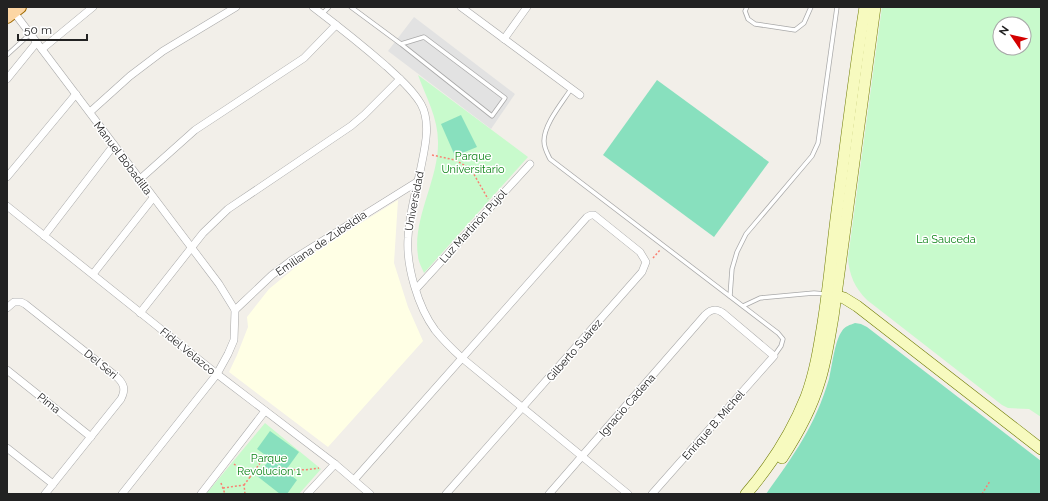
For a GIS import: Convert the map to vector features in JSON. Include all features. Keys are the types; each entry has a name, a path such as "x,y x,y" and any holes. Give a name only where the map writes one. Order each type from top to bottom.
{"main road":[{"path":"756,494 795,438 819,383 825,358 837,212 864,7"},
{"path":"746,494 779,450 794,423 806,396 814,371 831,295 875,7"},
{"path":"831,295 844,298 857,306 1041,449"}],"street":[{"path":"42,49 93,7"},
{"path":"90,112 130,76 163,51 236,7"},
{"name":"Universidad","path":"313,7 336,24 400,79 413,92 421,104 425,116 426,133 424,155 411,209 408,238 409,261 416,289 424,310 434,329 446,344 462,358 628,494"},
{"path":"461,7 580,96"},
{"path":"504,39 527,7"},
{"name":"Manuel Bobadilla","path":"13,11 218,284 235,310"},
{"path":"140,180 195,130 304,58 336,24"},
{"path":"7,79 37,42"},
{"path":"140,313 203,233 228,210 351,126 400,79"},
{"path":"7,177 76,94"},
{"path":"44,236 114,145"},
{"name":"Luz Martinón Pujol","path":"416,289 530,164"},
{"name":"Emiliana de Zubeldia","path":"235,310 272,275 292,260 417,182"},
{"path":"93,274 153,198"},
{"name":"Fidel Velazco","path":"7,206 265,412 335,464 370,494"},
{"path":"354,480 586,217 594,215 640,252 646,262 645,266"},
{"name":"Gilberto Suárez","path":"446,494 642,272 645,266"},
{"name":"Del Seri","path":"7,308 14,302 21,302 25,304 117,377 121,381 124,389 123,394 91,437 45,494"},
{"name":"Ignacio Cadena","path":"548,494 710,310 714,309 723,313 774,356"},
{"path":"122,494 217,374 234,340 235,310"},
{"name":"Enrique B. Michel","path":"652,494 774,356"},
{"name":"Pima","path":"7,370 91,437"},
{"path":"201,494 265,412"},
{"path":"7,448 53,484"},
{"path":"307,494 335,464"}],"lane":[{"path":"322,14 329,7"},
{"path":"352,7 492,116 505,98 424,36 401,44"},
{"path":"747,7 745,12 748,19 755,24 795,30 804,23 811,7"},
{"path":"730,296 732,269 737,252 746,234 812,156 818,143 837,7"},
{"path":"7,55 30,34"},
{"path":"571,89 546,130 544,141 545,149 550,158 778,333 783,339 781,346 774,356"},
{"path":"743,306 760,298 814,293 831,295"}],"path":[{"path":"424,155 456,160 471,169 491,206"},
{"path":"645,266 664,245"},
{"path":"245,494 244,485 263,459"},
{"path":"232,463 250,477"},
{"path":"282,468 291,470 319,468"},
{"path":"219,479 225,494"},
{"path":"982,494 990,481"},
{"path":"223,488 244,485"}],"shaded area":[{"path":"414,17 515,94 491,129 388,51"},
{"path":"398,200 394,263 408,307 423,341 328,447 229,372 248,327 247,317 269,289 314,252"}],"green space":[{"name":"La Sauceda","path":"882,7 1041,7 1041,417 1029,409 1008,408 1002,405 867,300 853,281 848,258"},
{"name":"Parque Universitario","path":"418,75 528,157 424,273 418,258 417,242 422,213 437,156 438,142 434,116"},
{"path":"657,80 769,162 714,237 603,155"},
{"path":"461,115 477,147 455,156 441,124"},
{"path":"855,323 867,327 1041,461 1041,494 766,494 803,440 817,411 829,379 840,335 845,328"},
{"name":"Parque Revolucion 1","path":"265,423 321,469 299,494 206,494"},
{"path":"270,431 299,452 286,470 257,449"},
{"path":"270,459 297,480 287,494 280,494 257,476"}]}
